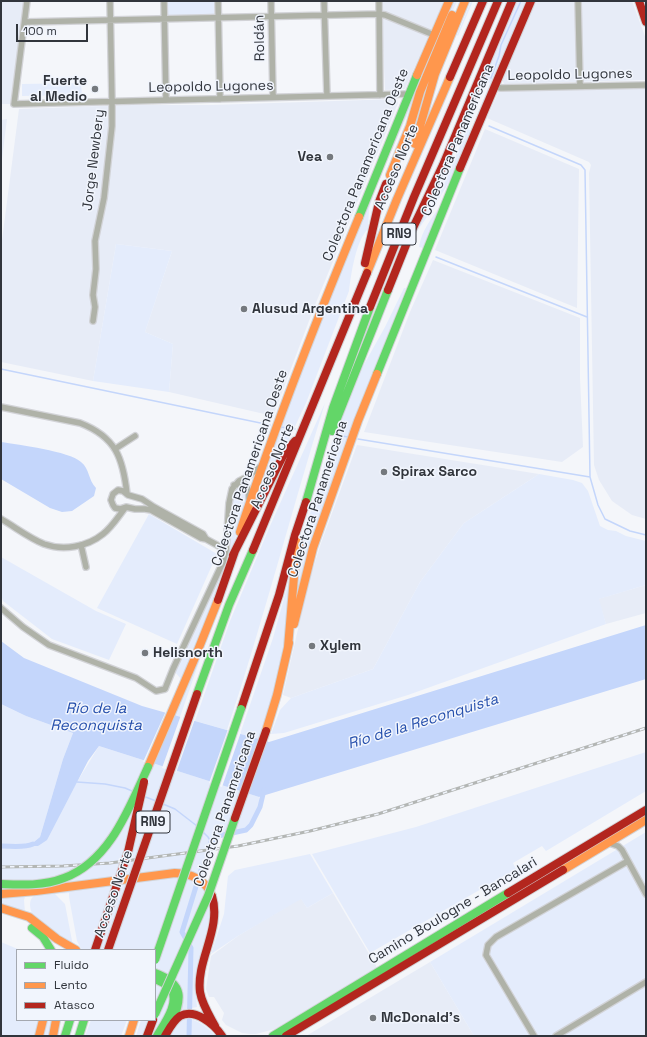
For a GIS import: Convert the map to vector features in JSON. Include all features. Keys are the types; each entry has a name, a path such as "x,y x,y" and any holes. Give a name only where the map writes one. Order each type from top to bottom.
{"main road":[{"name":"Colectora Panamericana Oeste","path":"95,949 130,848 148,767 212,619 249,503 324,300 408,94 449,1"},
{"path":"390,175 410,126 420,92 459,1"},
{"path":"397,199 422,122 435,74 465,1"},
{"name":"Acceso Norte","path":"108,949 229,606 397,199 483,1"},
{"name":"Acceso Norte","path":"156,957 242,709 279,595 295,535 315,473 333,408 356,340 414,197 498,1"},
{"path":"288,647 295,565 315,473 412,230 429,199 459,131 489,54 512,1"},
{"name":"Colectora Panamericana","path":"156,1012 208,896 266,731 277,695 312,553 358,421 436,225 532,1"},
{"path":"639,1 646,22"},
{"path":"350,315 369,250 379,202 386,184"},
{"path":"233,555 284,454 299,437"},
{"path":"1,884 31,884 58,880 76,873 91,862 105,847 119,826 148,767"},
{"name":"Camino Boulogne - Bancalari","path":"273,1036 646,810"},
{"name":"Camino Boulogne - Bancalari","path":"286,1036 646,820"},
{"path":"1,894 36,891 175,873 194,876 203,882 212,895 215,910 202,970 200,988 204,1006 219,1031"},
{"path":"1,908 16,912 29,918 57,940 74,949"},
{"path":"1,915 15,918 30,926 43,937 50,949"},
{"path":"156,973 170,979 179,992 179,1006 166,1036"},
{"path":"156,979 165,983 170,988 173,994 174,1002 172,1009 157,1036"},
{"path":"171,1025 183,1015 192,1014 200,1016 227,1036"},
{"path":"39,1036 43,1021"},
{"path":"53,1036 56,1021"},
{"path":"65,1036 70,1021"},
{"path":"79,1036 84,1021"},
{"path":"129,1036 134,1021"},
{"path":"146,1036 151,1023"}],"street":[{"path":"27,1 24,22 379,14 385,15 434,35"},
{"name":"Jorge Newbery","path":"93,321 95,307 93,295 96,269 95,241 104,198 112,126 110,1"},
{"path":"164,1 166,100"},
{"path":"218,1 220,99"},
{"name":"Roldán","path":"271,1 273,98"},
{"path":"324,1 327,96"},
{"path":"378,1 380,95"},
{"path":"578,1 580,86"},
{"name":"Leopoldo Lugones","path":"24,22 14,104 408,94"},
{"name":"Leopoldo Lugones","path":"495,86 501,88 646,85"},
{"path":"1,407 80,423 92,428 109,441 115,449 124,470 129,499 126,507 104,534 81,545 64,547 43,543 1,519"},
{"path":"115,449 135,436"},
{"path":"1,608 23,627 49,645 136,678 154,691 161,691 167,686 180,653 220,569 226,550 230,498 234,486 262,466"},
{"path":"116,520 116,511 110,500 113,494 123,487 126,482"},
{"path":"234,486 242,484 247,486 249,491 249,503"},
{"path":"118,490 148,502 154,507 203,534 206,539"},
{"path":"145,509 148,502"},
{"path":"115,508 120,509 126,507 152,510 201,538 206,539 226,550"},
{"path":"81,545 86,566"},
{"path":"609,843 618,846 646,894"},
{"path":"534,1036 486,955 488,945 496,937 628,861"},
{"path":"556,1036 646,982"}],"shaded area":[{"path":"1,1 24,1 10,104 1,104"},
{"path":"166,1 215,1 214,15 170,16 166,13"},
{"path":"381,1 444,1 405,89 385,90"},
{"path":"452,1 457,1 388,157 386,156"},
{"path":"471,1 473,1 458,36 457,35"},
{"path":"516,1 529,1 458,166 438,201 415,234 413,233 442,189 467,129 471,130 490,83 485,81 491,55"},
{"path":"536,1 632,1 646,39 646,80 504,84 502,79"},
{"path":"81,83 82,95 22,96 22,84"},
{"path":"646,88 646,519 632,515 612,501 599,480 594,465 589,173 591,165 589,162 487,118 499,91"},
{"path":"396,99 398,103 315,305 273,416 169,392 173,344 145,332 172,251 116,244 93,381 1,362 1,248 19,109"},
{"path":"7,119 1,167 1,120"},
{"path":"485,129 579,169 577,308 435,250"},
{"path":"370,196 373,197 369,209 368,229 360,241 357,249 349,291 306,403 282,454 253,508 252,503 274,437"},
{"path":"440,206 423,248 419,247 424,231"},
{"path":"116,244 172,251 145,332 173,344 169,392 93,381"},
{"path":"433,260 580,318 580,378 583,447 562,462 364,432 410,312"},
{"path":"404,288 406,288 323,509 291,619 297,570 311,510 345,404 357,377 385,327"},
{"path":"325,403 253,649 227,730 195,721 230,621 270,526"},
{"path":"357,445 539,474 464,523 420,582 373,669 291,698 283,695 308,585 321,543"},
{"path":"539,474 582,483 588,491 600,526 626,536 646,541 646,585 599,599 606,624 408,695 284,733 271,734 280,710 291,698 373,669 420,582 464,523"},
{"path":"240,486 244,487 247,492 246,500 228,565 210,612 181,679 175,672 224,566 234,488"},
{"path":"149,514 217,554 177,644 97,608"},
{"path":"1,557 96,611 126,624 109,660 52,639 3,601 1,595"},
{"path":"293,566 284,650 270,709 260,740 240,734 273,638"},
{"path":"646,585 646,613 606,624 598,599"},
{"path":"211,628 180,717 171,715"},
{"path":"1,704 26,716 73,733 63,759 40,837 29,846 38,846 99,746 259,797 260,807 251,825 246,830 218,836 211,842 202,867 194,876 188,874 1,894"},
{"path":"646,752 646,791 546,851 542,846 513,863 516,869 370,953 312,854 416,827"},
{"path":"646,832 646,1036 474,1036 430,962"},
{"path":"310,854 333,893 307,908 301,899 238,936 211,954 224,914 228,876 235,870"},
{"path":"175,877 193,881 201,887 212,901 196,996 197,1007 181,1010 156,972 156,949 81,949 77,941 69,893 55,894 65,904 73,946 32,913 30,903 35,895 26,895 24,900 25,913 1,906 1,897"},
{"path":"333,893 378,969 275,1029 250,1034 242,1033 226,1025 222,1020 224,1013 214,997 209,997 206,989 211,956 238,936 301,898 307,908"},
{"path":"1,942 18,949 16,949 16,1021 43,1021 39,1036 1,1036"},
{"path":"430,962 474,1036 306,1036"},
{"path":"156,983 164,987 170,996 168,1008 165,1014 153,1036 150,1036 155,1023 150,1021 156,1021"},
{"path":"186,1018 195,1020 202,1024 215,1036 170,1036 179,1022"},
{"path":"46,1021 52,1021 49,1036 43,1036"},
{"path":"91,1021 127,1021 121,1036 85,1036"},
{"path":"141,1021 148,1021 142,1036 136,1036"}],"water":[{"path":"1,442 43,449 75,458 84,465 93,485 96,488 94,496 72,511 62,512 50,508 1,479"},
{"name":"Río de la Reconquista","path":"646,625 646,679 259,797 99,746 88,761 47,840 38,846 29,846 40,837 63,759 73,733 26,716 1,704 1,641 24,658 142,706 269,742"}],"pier":[{"path":"166,711 171,713 150,764 143,762"},
{"path":"181,715 195,719 176,773 162,768"},
{"path":"228,729 241,732 222,787 209,783"}],"waterway":[{"path":"491,78 499,56 501,45 521,1"},
{"path":"489,126 581,165 585,170 590,477 598,505 605,519 630,531 646,535"},
{"path":"436,257 587,317"},
{"path":"1,369 270,425"},
{"path":"281,427 295,429"},
{"path":"336,435 348,437"},
{"path":"358,439 590,477"},
{"path":"77,782 105,784 132,791"},
{"path":"211,842 218,836 246,830 251,825 260,807 264,790"},
{"path":"143,796 156,801"},
{"path":"163,804 175,809 197,826"},
{"path":"202,831 211,842"},
{"path":"1,846 22,846 33,844"},
{"path":"189,1036 191,948 182,932 202,867"}],"railway":[{"path":"1,867 63,866 110,863 238,846 310,831 378,814 646,728"}],"traffic: fast":[{"path":"359,217 417,75"},
{"path":"377,374 460,168"},
{"path":"332,431 388,290"},
{"path":"306,502 333,408 370,307"},
{"path":"197,694 229,605 253,550"},
{"path":"156,957 241,709"},
{"path":"1,884 17,885 56,881 80,870 94,859 116,832 148,767"},
{"path":"156,1012 208,896 235,818"},
{"path":"273,1036 508,893"},
{"path":"32,928 43,937 50,949"},
{"path":"156,973 172,982 178,993 179,1000 171,1025"},
{"path":"156,979 166,984 171,989 174,1001 167,1020 157,1036"},
{"path":"65,1036 70,1021"},
{"path":"79,1036 84,1021"}],"traffic: slow":[{"path":"417,75 449,1"},
{"path":"415,144 435,74 465,1"},
{"path":"390,175 410,126 420,92 452,15"},
{"path":"367,273 397,199 450,77"},
{"path":"240,532 296,373 359,217"},
{"path":"294,624 313,548 358,421 377,374"},
{"path":"288,647 295,565 300,540"},
{"path":"148,767 218,600"},
{"path":"266,731 277,695 289,643"},
{"path":"563,870 646,820"},
{"path":"1,894 181,873 197,878 206,886 212,896"},
{"path":"1,908 29,917 57,939 74,949"},
{"path":"39,1036 43,1021"},
{"path":"53,1036 56,1021"},
{"path":"129,1036 134,1021"}],"traffic: jam":[{"path":"450,77 483,1"},
{"path":"370,307 414,197 498,1"},
{"path":"388,290 412,230 443,165 512,1"},
{"path":"460,168 531,1"},
{"path":"639,1 646,22"},
{"path":"365,263 379,202 386,184"},
{"path":"253,550 367,273"},
{"path":"233,555 284,454 295,441"},
{"path":"241,709 279,595 295,535 306,502"},
{"path":"218,600 235,551"},
{"path":"108,949 197,694"},
{"path":"235,818 266,731"},
{"path":"95,949 128,852 144,782"},
{"path":"508,893 646,810"},
{"path":"286,1036 563,870"},
{"path":"212,896 214,920 202,968 200,992 204,1005 215,1026"},
{"path":"165,1036 171,1025 180,1016 186,1014 192,1014 204,1018 219,1031 222,1036"},
{"path":"147,1036 153,1021"}],"place":[{"name":"Fuerte al Medio","path":"95,89"},
{"name":"Vea","path":"330,157"},
{"name":"Alusud Argentina","path":"244,309"},
{"name":"Spirax Sarco","path":"384,472"},
{"name":"Xylem","path":"312,646"},
{"name":"Helisnorth","path":"145,653"},
{"name":"McDonald's","path":"373,1018"}]}
